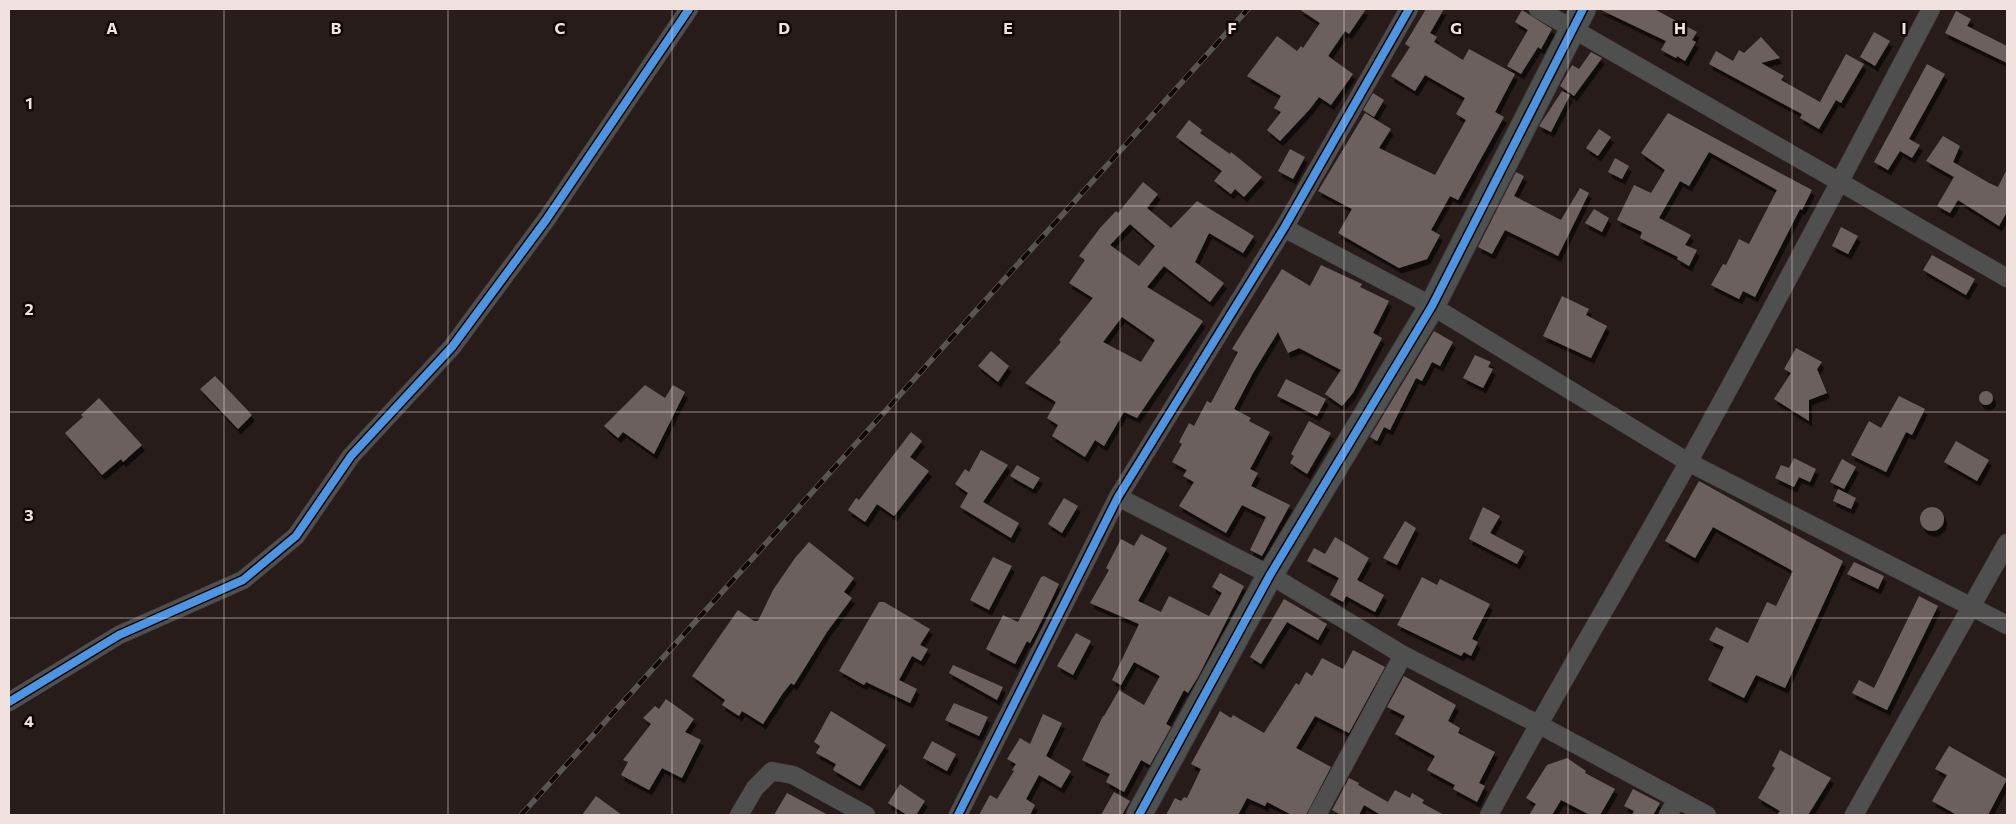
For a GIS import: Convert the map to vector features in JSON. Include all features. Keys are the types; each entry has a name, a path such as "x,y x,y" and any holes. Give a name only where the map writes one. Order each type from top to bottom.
{"street":[{"path":"9,702 119,635 243,580 296,536 351,456 452,347 546,220 689,9"},
{"path":"958,815 1118,497 1284,228 1409,9"},
{"path":"1538,9 1578,19 1840,181 2007,278"},
{"path":"1489,815 1538,724 1688,462 1931,9"},
{"path":"1139,815 1270,575 1432,306 1578,19"},
{"path":"1284,228 1432,306 1688,462 2007,626"},
{"path":"1118,497 1270,575 1403,655 1538,724 1707,815"},
{"path":"1854,815 2007,543"},
{"path":"1317,815 1403,655"},
{"path":"739,815 755,788 772,771 793,775 866,815"},
{"path":"1668,815 1678,799"}],"building":[{"path":"1299,9 1366,9 1349,34 1345,31 1328,56 1353,74 1331,105 1319,97 1280,141 1267,130 1281,112 1274,108 1281,96 1247,76 1277,36 1297,51 1301,46 1303,48 1320,23"},
{"path":"1426,9 1444,9 1430,33 1437,37 1434,42 1463,60 1469,49 1515,74 1495,112 1504,117 1458,200 1450,196 1431,230 1440,235 1427,259 1399,268 1338,233 1352,209 1318,191 1365,113 1391,129 1379,148 1435,175 1466,120 1456,114 1465,98 1425,75 1415,91 1391,76 1410,47 1405,44"},
{"path":"1599,9 1654,9 1697,32 1692,40 1696,42 1685,61 1677,56 1676,58 1661,50 1666,41"},
{"path":"1522,10 1552,29 1541,49 1538,47 1521,74 1507,66 1528,30 1515,22"},
{"path":"1956,11 1971,19 1967,26 2007,46 2007,63 1945,33"},
{"path":"1874,32 1890,41 1875,66 1860,57"},
{"path":"1761,37 1780,58 1761,63 1784,76 1781,80 1820,102 1846,54 1864,64 1841,103 1836,100 1819,129 1800,118 1802,114 1709,64 1716,51 1733,61 1739,50 1744,53"},
{"path":"1591,52 1602,58 1574,96 1560,86 1572,65 1579,69"},
{"path":"1927,64 1945,74 1909,139 1920,145 1912,158 1900,151 1888,170 1874,162"},
{"path":"1562,91 1570,95 1551,132 1539,126"},
{"path":"1373,93 1384,100 1374,117 1363,110"},
{"path":"1668,113 1812,190 1802,210 1800,209 1755,297 1743,291 1739,299 1711,285 1723,264 1726,265 1739,239 1749,244 1777,190 1709,152 1689,186 1680,181 1659,218 1691,235 1685,245 1697,250 1689,266 1677,259 1678,257 1640,238 1642,232 1617,220 1634,185 1651,193 1665,170 1641,153"},
{"path":"1189,120 1202,130 1200,133 1230,154 1231,152 1262,177 1244,197 1235,189 1231,194 1214,181 1222,171 1176,137"},
{"path":"1599,129 1611,137 1598,156 1586,148"},
{"path":"1943,136 1960,146 1953,162 1989,183 1998,187 2007,169 2007,212 1999,226 1958,200 1950,213 1937,206 1954,177 1926,161"},
{"path":"1290,149 1305,157 1293,179 1278,171"},
{"path":"1615,158 1629,166 1622,179 1608,172"},
{"path":"1516,172 1524,176 1514,196 1561,220 1580,188 1589,193 1558,256 1505,230 1492,254 1478,247"},
{"path":"1143,182 1158,194 1147,208 1171,228 1197,201 1254,236 1243,253 1209,233 1195,262 1224,283 1210,302 1164,266 1147,287 1203,321 1137,418 1124,412 1104,446 1095,440 1085,457 1052,436 1058,425 1047,418 1056,402 1025,383 1061,342 1059,340 1093,298 1069,283 1085,260 1079,256 1100,228 1116,211 1118,213","holes":["1130,224 1155,246 1139,266 1110,245","1122,317 1155,340 1141,362 1103,342"]},
{"path":"1594,209 1609,218 1602,232 1585,223"},
{"path":"1841,227 1858,236 1848,254 1832,246"},
{"path":"1932,255 1975,279 1966,295 1923,270"},
{"path":"1321,265 1362,284 1360,287 1389,301 1373,333 1382,338 1353,393 1342,406 1325,394 1341,370 1299,348 1288,353 1278,332 1253,373 1234,409 1251,418 1249,421 1270,432 1250,469 1258,473 1251,486 1290,505 1262,556 1250,550 1266,517 1242,505 1226,533 1179,506 1194,482 1183,476 1187,470 1172,462 1182,444 1179,442 1189,423 1194,426 1207,401 1211,403 1238,352 1232,349 1282,269 1310,286"},
{"path":"1562,296 1589,309 1586,315 1607,326 1591,358 1543,336"},
{"path":"1434,331 1453,342 1440,366 1432,362 1422,381 1416,378 1390,430 1384,427 1377,441 1370,437"},
{"path":"1796,348 1822,362 1817,369 1827,393 1809,400 1809,421 1774,399 1791,373 1784,369"},
{"path":"991,351 1009,366 998,382 978,366"},
{"path":"1475,355 1491,362 1488,367 1493,369 1483,388 1463,378"},
{"path":"215,376 252,415 238,429 200,389"},
{"path":"1286,379 1326,399 1317,416 1277,396"},
{"path":"645,385 665,398 673,385 685,392 654,454 623,432 618,438 604,426"},
{"path":"1983,391 1989,391 1993,398 1989,405 1983,405 1979,401 1979,395"},
{"path":"1899,396 1925,409 1912,435 1906,432 1886,472 1851,455 1869,421 1881,428"},
{"path":"99,398 142,445 123,462 121,459 102,475 65,433 83,417 81,415"},
{"path":"1309,421 1331,433 1307,474 1290,463 1294,456 1291,454"},
{"path":"911,432 922,441 910,457 929,471 894,516 877,504 865,522 848,510 856,498 859,500"},
{"path":"1956,441 1989,460 1977,481 1944,462"},
{"path":"981,450 1008,465 983,502 1019,523 1011,538 960,507 968,493 955,484 965,469 969,472"},
{"path":"1794,458 1816,469 1810,482 1799,477 1794,487 1775,478 1781,465 1789,468"},
{"path":"1842,459 1856,467 1844,489 1830,482"},
{"path":"1017,465 1040,478 1033,489 1010,476"},
{"path":"1699,481 1843,561 1785,688 1756,675 1744,698 1708,680 1724,647 1709,640 1716,627 1748,643 1767,602 1776,606 1793,571 1713,527 1695,558 1665,541"},
{"path":"1838,489 1856,498 1851,509 1833,501"},
{"path":"1064,498 1078,506 1062,533 1048,524"},
{"path":"1483,507 1500,516 1490,533 1524,551 1517,564 1469,539"},
{"path":"1932,507 1937,508 1943,514 1943,524 1937,530 1932,531 1927,530 1921,524 1920,519 1921,514 1927,508"},
{"path":"1405,521 1416,528 1397,565 1383,558"},
{"path":"1141,534 1167,548 1138,601 1161,612 1169,596 1209,616 1222,593 1212,587 1220,573 1244,586 1198,677 1188,693 1184,690 1166,724 1171,727 1150,765 1141,760 1124,792 1106,782 1110,774 1082,760 1103,716 1119,690 1144,705 1160,676 1134,662 1121,685 1112,680 1139,624 1090,603 1109,570 1106,568 1121,539 1134,546"},
{"path":"1335,537 1369,558 1357,580 1384,595 1375,612 1346,596 1343,602 1330,595 1339,578 1307,561 1314,548 1325,554"},
{"path":"809,542 854,578 844,592 852,598 827,632 794,685 791,683 783,693 763,724 742,711 739,716 722,705 725,700 692,676 738,610 754,621 758,621 773,590 795,558"},
{"path":"993,557 1012,566 989,610 970,600"},
{"path":"1854,562 1884,576 1878,589 1847,574"},
{"path":"1044,576 1059,584 1030,643 1027,641 1015,664 986,649 1003,615 1018,622 1041,577"},
{"path":"1422,577 1437,585 1440,579 1490,604 1472,639 1478,642 1471,656 1464,652 1461,656 1397,625"},
{"path":"1919,596 1938,606 1887,710 1852,693 1859,680 1874,688"},
{"path":"1284,599 1327,624 1318,640 1287,622 1261,664 1250,657"},
{"path":"879,602 884,602 930,629 920,645 928,649 921,661 912,656 899,680 917,689 910,703 866,682 864,685 839,671"},
{"path":"1076,633 1091,641 1073,675 1057,666"},
{"path":"1353,650 1385,667 1349,733 1315,716 1296,748 1331,767 1306,815 1292,815 1267,802 1265,806 1247,798 1238,815 1166,815 1175,798 1181,801 1184,797 1187,798 1201,769 1191,764 1220,711 1231,718 1233,715 1264,733 1296,683 1299,685 1306,672 1312,676 1322,658 1343,669"},
{"path":"953,665 1003,687 997,700 949,673"},
{"path":"1404,676 1456,705 1448,721 1460,728 1458,733 1495,752 1479,783 1485,786 1477,802 1453,789 1455,785 1427,770 1435,756 1395,734 1405,716 1387,707"},
{"path":"666,699 694,719 685,732 701,740 682,778 662,768 649,790 621,775 628,762 623,760 651,724 643,718 655,706 659,709"},
{"path":"954,703 988,717 979,736 945,720"},
{"path":"831,711 886,745 860,786 833,770 836,764 816,753 820,746 814,742"},
{"path":"1043,714 1062,723 1046,756 1071,771 1061,788 1039,775 1026,799 1035,805 1030,815 979,815 990,795 997,799 1014,771 1012,770 1016,764 1007,759 1020,738 1030,744"},
{"path":"932,741 956,754 947,771 923,758"},
{"path":"1949,746 2007,779 1988,815 1957,815 1932,801 1947,775 1935,769"},
{"path":"1780,750 1831,778 1808,815 1777,815 1780,811 1758,798 1775,768 1772,766"},
{"path":"1567,758 1586,771 1585,773 1615,789 1600,815 1590,815 1561,800 1552,815 1529,815 1536,804 1526,798 1547,765"},
{"path":"1349,778 1388,802 1395,790 1410,798 1412,793 1424,800 1422,803 1444,815 1381,815 1364,805 1359,815 1341,815 1332,810"},
{"path":"900,784 925,801 916,815 907,815 888,803"},
{"path":"1633,789 1660,803 1653,815 1632,815 1634,811 1624,806"},
{"path":"1114,792 1130,801 1122,815 1101,815"},
{"path":"787,793 828,815 774,815"},
{"path":"596,796 622,815 582,815"}],"railway":[{"path":"521,815 1248,9"}],"cycle path":[{"path":"9,702 119,635 243,580 296,536 351,456 452,347 546,220 689,9"},
{"path":"958,815 1118,497 1284,228 1409,9"},
{"path":"1139,815 1270,575 1432,306 1583,9"}]}
